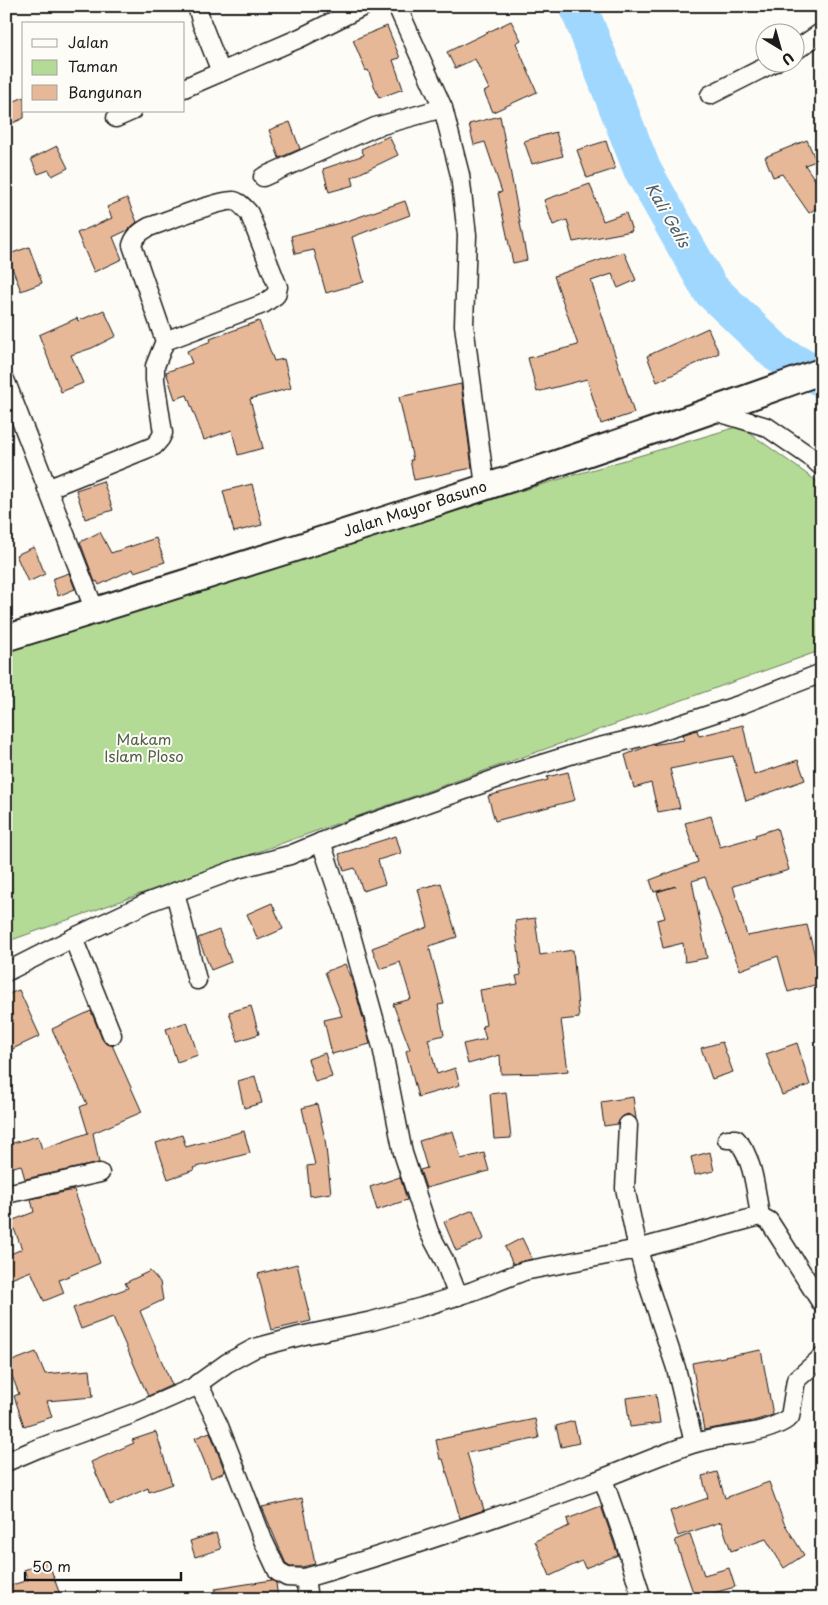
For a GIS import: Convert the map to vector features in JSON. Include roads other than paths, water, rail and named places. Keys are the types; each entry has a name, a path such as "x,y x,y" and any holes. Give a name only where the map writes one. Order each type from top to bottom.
{"main road":[{"name":"Jalan Mayor Basuno","path":"6,638 244,565 722,408 822,371"}],"street":[{"path":"197,6 202,24 222,72"},
{"path":"185,88 300,38 364,6"},
{"path":"397,6 443,108 460,175 467,235 464,325 485,486"},
{"path":"806,43 822,32"},
{"path":"710,95 756,72"},
{"path":"263,177 375,127 443,108"},
{"path":"47,489 154,446 163,432 155,380 155,366 164,341 132,245 134,238 149,227 216,204 233,201 242,205 248,213 278,287 276,295 263,304 164,341"},
{"path":"6,382 94,611"},
{"path":"722,408 766,427 812,458 822,467"},
{"path":"6,972 149,902 237,869 290,855 507,775 582,751 645,736 742,704 822,673"},
{"path":"322,842 344,910 382,1047 403,1152 429,1232 444,1260 458,1296"},
{"path":"175,892 197,980"},
{"path":"73,938 112,1035"},
{"path":"628,1125 625,1188 638,1249 676,1368 694,1442"},
{"path":"727,1139 736,1139 743,1146 754,1182 760,1216"},
{"path":"6,1194 100,1173"},
{"path":"6,1462 135,1413 198,1383 227,1362 255,1348 300,1336 372,1321 458,1296 524,1271 638,1249 760,1216 769,1221 822,1304"},
{"path":"198,1383 219,1426 263,1540 278,1572 287,1577 305,1578 428,1541 603,1479 694,1442 770,1427 783,1422 790,1417 796,1380 822,1357"},
{"path":"603,1479 642,1599"},
{"path":"305,1578 308,1599"}],"waterway":[{"name":"Kali Gelis","path":"578,6 642,169 710,289 778,354 822,378"}],"park label":[{"name":"Makam Islam Ploso","path":"144,748"}]}
